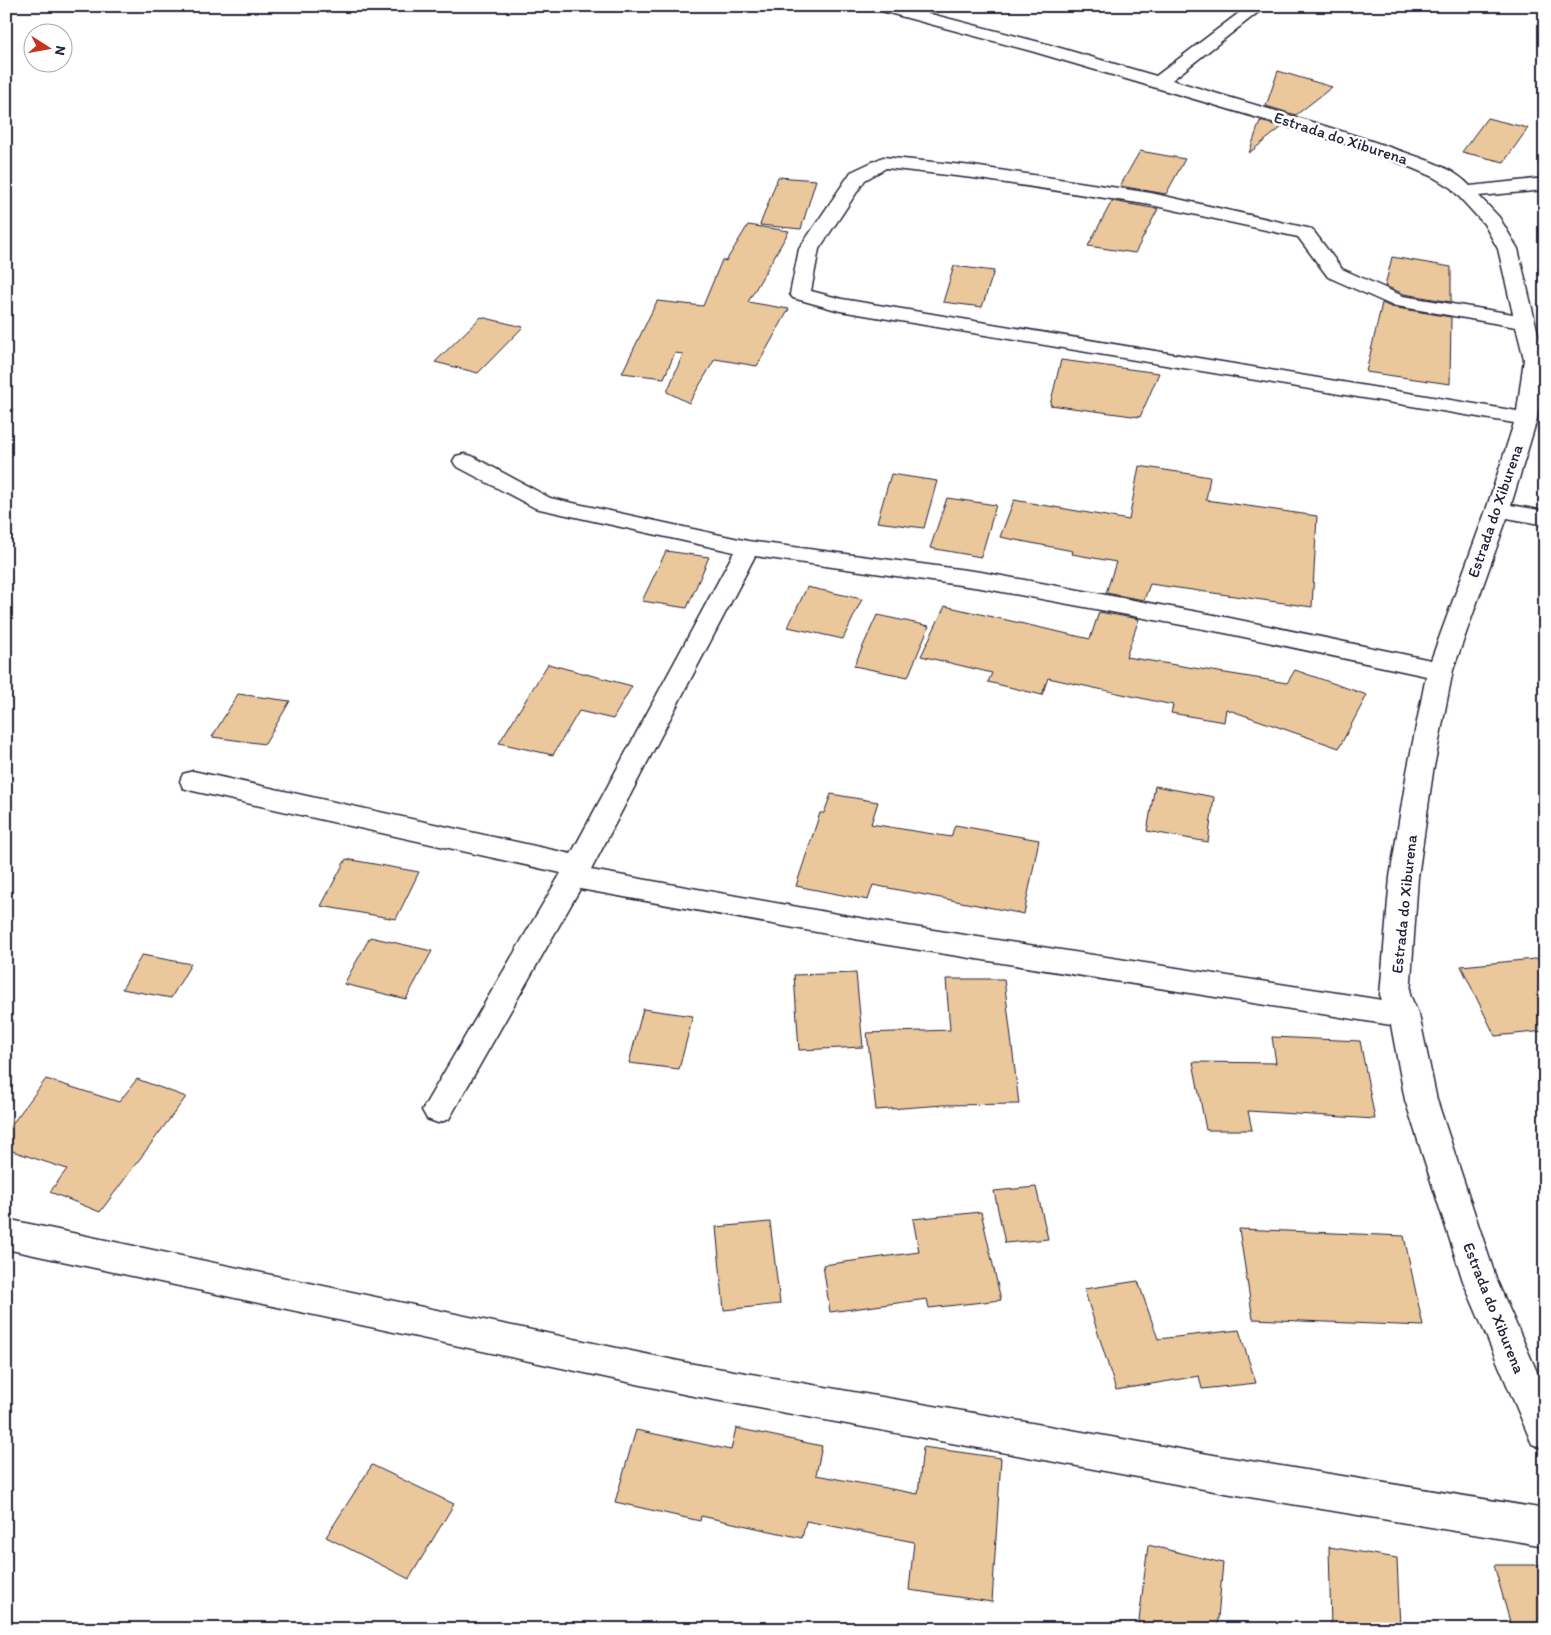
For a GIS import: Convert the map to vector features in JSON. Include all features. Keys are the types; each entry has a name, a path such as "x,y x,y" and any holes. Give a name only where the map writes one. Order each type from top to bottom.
{"street":[{"name":"Estrada do Xiburena","path":"880,6 1037,47 1359,142 1439,173 1458,184 1492,221 1508,249 1539,377 1498,510 1440,670 1420,772 1404,877 1395,995 1404,1015 1421,1100 1480,1281 1545,1432"},
{"path":"1159,82 1258,6"},
{"path":"1525,322 1398,301 1335,273 1306,233 1151,199 973,172 883,162 858,176 810,249 800,294 840,305 1526,419"},
{"path":"1465,192 1545,184"},
{"path":"464,460 543,503 748,548 981,580 1225,625 1440,670"},
{"path":"1498,510 1545,518"},
{"path":"438,1110 575,871 748,548"},
{"path":"193,781 575,871 892,934 1404,1015"},
{"path":"6,1234 688,1379 1225,1475 1545,1528"}],"building":[{"path":"1278,71 1332,87 1296,115 1266,106"},
{"path":"1487,118 1528,128 1504,162 1462,152"},
{"path":"1260,121 1282,127 1249,153"},
{"path":"1140,151 1185,159 1166,194 1120,186"},
{"path":"778,177 816,180 801,229 760,225"},
{"path":"1112,201 1158,209 1135,253 1088,246"},
{"path":"748,225 789,231 748,302 789,309 757,366 715,359 689,403 667,392 683,354 675,353 664,378 622,373 657,301 703,306 722,260 726,261"},
{"path":"1392,257 1451,267 1451,302 1404,294 1385,286"},
{"path":"954,266 994,271 982,307 943,302"},
{"path":"1382,303 1391,307 1451,317 1450,384 1366,372"},
{"path":"481,317 523,327 478,373 435,362"},
{"path":"1061,360 1159,373 1140,417 1050,405"},
{"path":"1139,466 1210,477 1206,500 1317,516 1312,607 1150,584 1144,600 1106,593 1116,562 1072,554 1073,551 1000,537 1014,500 1129,520"},
{"path":"891,474 937,481 924,528 877,522"},
{"path":"947,498 996,505 981,557 930,548"},
{"path":"666,551 709,557 687,608 642,601"},
{"path":"807,587 862,599 843,639 788,627"},
{"path":"945,606 1090,639 1099,612 1139,619 1126,657 1287,683 1295,670 1367,695 1339,748 1226,709 1224,722 1171,713 1173,705 1048,678 1042,695 988,682 992,673 921,656"},
{"path":"877,615 929,626 908,677 854,666"},
{"path":"548,664 632,686 613,719 579,711 553,755 499,743"},
{"path":"238,694 290,701 265,744 212,737"},
{"path":"1155,786 1214,797 1208,842 1147,831"},
{"path":"831,794 878,802 871,824 951,837 955,825 1039,840 1024,914 873,885 868,900 796,886 820,813 824,813"},
{"path":"346,859 419,872 396,919 321,906"},
{"path":"370,937 432,951 406,999 344,984"},
{"path":"142,955 191,964 171,998 122,989"},
{"path":"1545,958 1545,1031 1495,1036 1461,966"},
{"path":"856,973 863,1047 799,1050 794,975"},
{"path":"946,979 1004,979 1019,1104 943,1105 876,1110 867,1033 950,1030"},
{"path":"643,1009 693,1016 679,1069 629,1063"},
{"path":"1272,1037 1360,1041 1375,1119 1248,1111 1252,1130 1206,1130 1193,1062 1276,1063"},
{"path":"46,1079 119,1102 137,1079 186,1097 100,1212 50,1192 67,1169 6,1149 6,1132"},
{"path":"1036,1187 1048,1239 1005,1243 994,1191"},
{"path":"981,1212 1001,1300 929,1308 927,1299 830,1312 823,1265 919,1252 913,1219"},
{"path":"770,1222 780,1304 724,1310 716,1227"},
{"path":"1239,1229 1404,1236 1423,1326 1253,1319"},
{"path":"1138,1281 1158,1339 1239,1330 1256,1383 1202,1389 1199,1376 1116,1390 1084,1289"},
{"path":"736,1428 822,1446 816,1475 918,1494 923,1447 1001,1458 992,1602 909,1590 914,1542 806,1521 802,1538 701,1516 700,1521 615,1502 636,1430 731,1450"},
{"path":"372,1465 454,1504 409,1579 326,1537"},
{"path":"1148,1545 1223,1563 1217,1629 1138,1629"},
{"path":"1329,1547 1397,1558 1400,1629 1331,1629"},
{"path":"1494,1565 1545,1565 1545,1629 1512,1629"}]}
